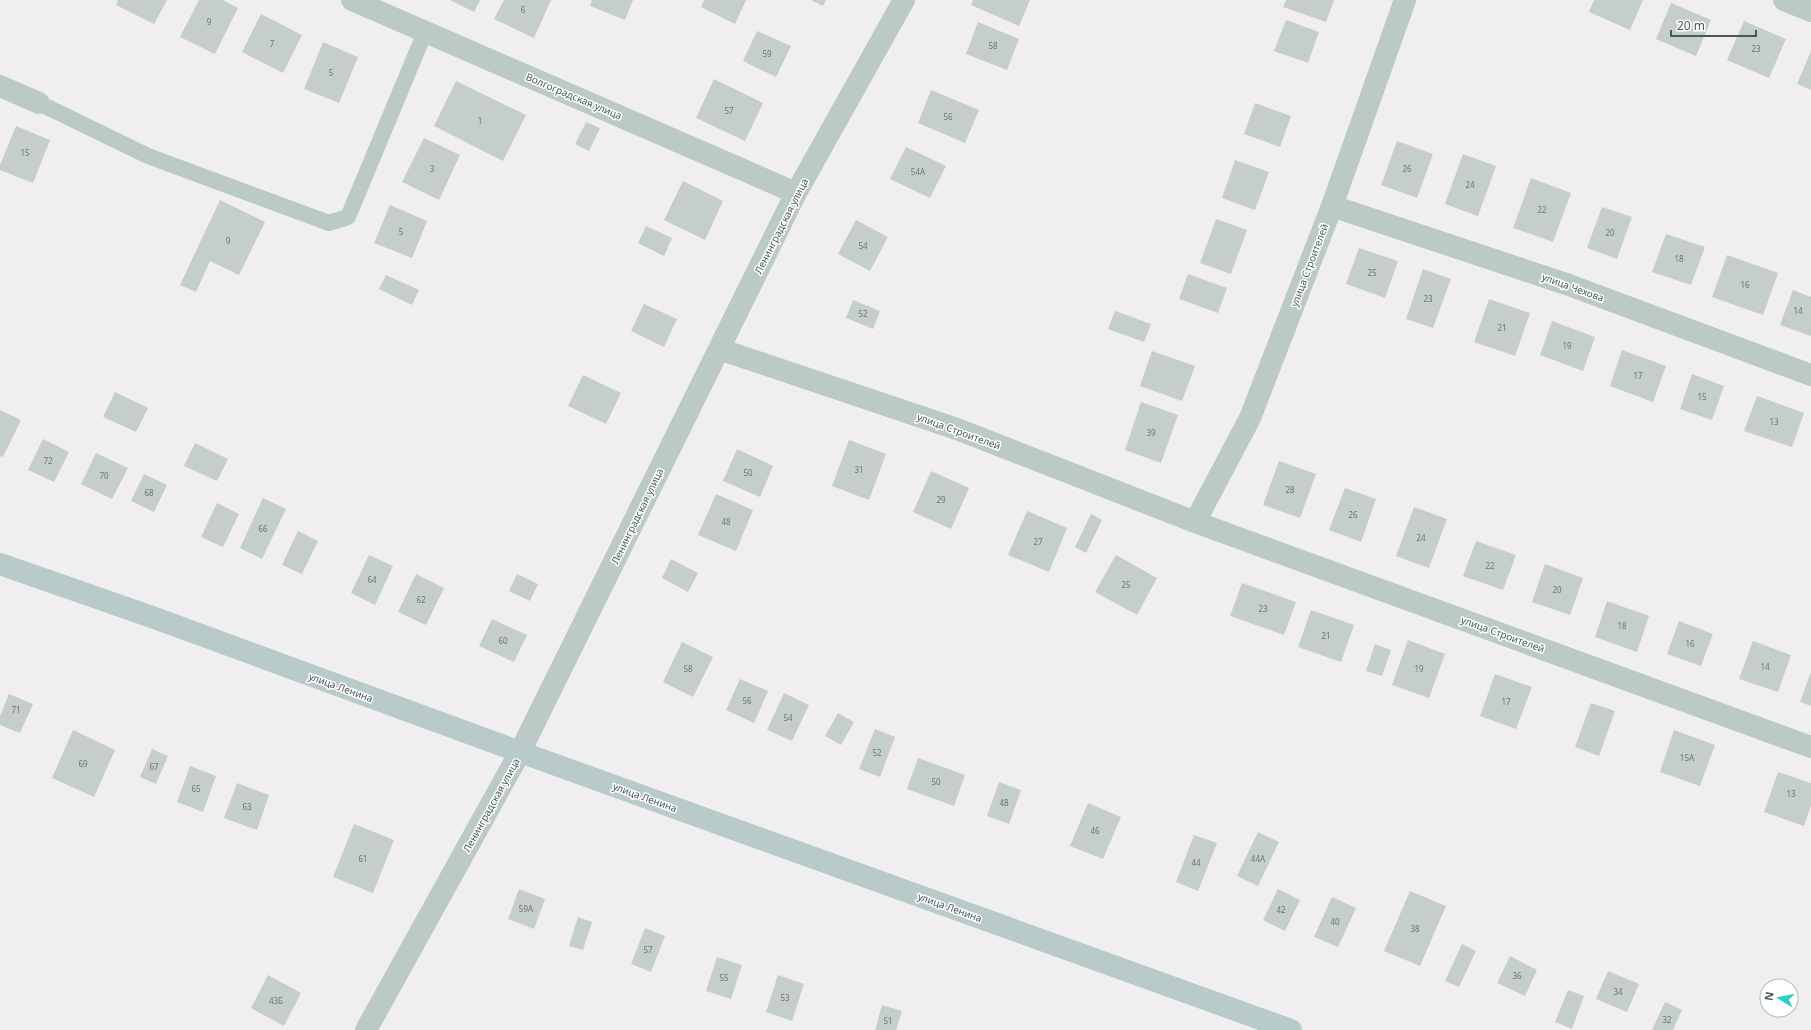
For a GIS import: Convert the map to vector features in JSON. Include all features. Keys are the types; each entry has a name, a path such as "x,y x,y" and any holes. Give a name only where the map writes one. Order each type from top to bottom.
{"main road":[{"name":"улица Ленина","path":"0,564 152,617 520,752 1291,1030"}],"street":[{"name":"Волгоградская улица","path":"352,0 796,193"},
{"name":"Ленинградская улица","path":"366,1030 520,752 796,193 904,0"},
{"name":"улица Строителей","path":"1195,522 1250,418 1332,206 1404,0"},
{"path":"1784,0 1811,11"},
{"path":"0,86 39,103"},
{"name":"улица Чехова","path":"1332,206 1569,285 1811,375"},
{"name":"улица Строителей","path":"719,349 957,429 1195,522 1811,747"}],"lane":[{"path":"39,103 148,156 329,223 348,218 425,32"}],"building":[{"path":"118,0 167,0 154,24 116,5"},
{"path":"199,0 223,0 238,8 215,54 180,37"},
{"path":"450,0 480,0 474,12"},
{"path":"504,0 551,0 534,38 494,19"},
{"path":"592,0 633,0 625,20 590,6"},
{"path":"704,0 746,0 735,24 701,7"},
{"path":"811,0 826,0 823,6"},
{"path":"973,0 1030,0 1019,26 971,5"},
{"path":"1286,0 1334,0 1326,22 1283,7"},
{"path":"1594,0 1643,0 1630,30 1589,12"},
{"path":"1671,3 1711,20 1696,56 1656,39"},
{"path":"261,14 302,35 283,73 242,52"},
{"path":"1286,20 1319,32 1308,63 1274,51"},
{"path":"1744,21 1786,39 1769,78 1727,60"},
{"path":"978,22 1019,39 1007,70 966,54"},
{"path":"757,31 791,46 776,77 743,61"},
{"path":"323,42 358,57 339,103 304,89"},
{"path":"1811,51 1811,90 1797,84"},
{"path":"714,79 763,103 745,141 696,118"},
{"path":"456,81 526,115 503,161 434,126"},
{"path":"931,90 979,110 965,143 918,123"},
{"path":"1255,103 1291,116 1280,147 1244,134"},
{"path":"586,122 600,128 589,151 575,144"},
{"path":"16,126 50,140 33,183 0,170 0,165"},
{"path":"424,138 460,155 439,200 402,182"},
{"path":"1397,141 1433,154 1417,198 1381,185"},
{"path":"906,147 946,166 930,198 890,179"},
{"path":"1463,154 1496,166 1478,216 1445,204"},
{"path":"1235,160 1269,172 1255,210 1222,198"},
{"path":"1531,178 1571,193 1553,242 1513,228"},
{"path":"683,181 723,201 705,240 664,220"},
{"path":"220,200 265,222 239,275 210,261 196,292 180,285"},
{"path":"390,205 427,221 412,258 374,243"},
{"path":"1602,207 1632,217 1617,259 1587,248"},
{"path":"1216,219 1247,230 1231,274 1200,263"},
{"path":"856,220 888,237 870,271 838,254"},
{"path":"646,226 672,238 664,256 638,243"},
{"path":"1666,234 1705,247 1691,285 1652,272"},
{"path":"1359,248 1398,261 1385,298 1346,284"},
{"path":"1727,255 1778,273 1763,315 1712,297"},
{"path":"1423,269 1451,279 1433,328 1406,319"},
{"path":"1188,274 1227,288 1218,313 1179,299"},
{"path":"386,275 419,290 412,305 379,289"},
{"path":"1793,290 1811,297 1811,336 1780,325"},
{"path":"1489,299 1530,313 1515,356 1474,342"},
{"path":"853,300 880,311 873,329 846,318"},
{"path":"644,304 677,319 664,347 631,331"},
{"path":"1115,311 1151,324 1144,342 1108,329"},
{"path":"1552,321 1595,337 1583,371 1540,355"},
{"path":"1622,350 1666,366 1653,402 1610,386"},
{"path":"1152,351 1195,366 1182,401 1140,386"},
{"path":"1692,374 1724,386 1712,420 1680,409"},
{"path":"583,375 621,393 606,424 568,406"},
{"path":"115,392 148,408 136,432 103,417"},
{"path":"1757,396 1804,413 1792,447 1744,431"},
{"path":"1141,402 1178,415 1161,463 1125,450"},
{"path":"0,410 21,420 3,457 0,456"},
{"path":"43,439 69,452 54,482 28,470"},
{"path":"849,440 886,454 869,500 832,486"},
{"path":"195,443 228,459 217,481 184,466"},
{"path":"737,449 773,466 760,497 723,481"},
{"path":"96,453 128,468 112,499 81,484"},
{"path":"1279,461 1316,474 1300,518 1263,505"},
{"path":"931,471 969,488 951,529 913,512"},
{"path":"144,474 167,485 154,512 131,501"},
{"path":"1345,488 1376,499 1361,542 1329,530"},
{"path":"716,494 753,510 736,551 698,535"},
{"path":"263,498 286,509 262,559 240,548"},
{"path":"217,503 239,514 223,547 201,537"},
{"path":"1414,507 1447,519 1429,568 1396,556"},
{"path":"1027,511 1067,528 1049,572 1008,555"},
{"path":"1091,514 1102,520 1086,553 1075,547"},
{"path":"298,531 318,541 302,574 282,565"},
{"path":"1476,541 1516,555 1503,590 1463,576"},
{"path":"369,555 393,566 375,605 351,593"},
{"path":"1116,555 1157,578 1137,615 1095,592"},
{"path":"671,559 698,573 688,592 662,578"},
{"path":"1545,564 1583,578 1570,615 1532,602"},
{"path":"416,574 444,588 426,625 398,612"},
{"path":"517,574 538,584 530,601 509,591"},
{"path":"1242,583 1296,602 1284,635 1230,616"},
{"path":"1607,601 1649,616 1637,652 1595,637"},
{"path":"1311,610 1354,625 1341,662 1298,647"},
{"path":"492,619 527,635 514,662 479,646"},
{"path":"1679,621 1713,634 1701,666 1667,654"},
{"path":"1408,640 1445,654 1429,698 1392,685"},
{"path":"1753,641 1791,655 1778,692 1739,679"},
{"path":"682,642 713,657 693,697 663,682"},
{"path":"1375,644 1391,650 1382,676 1366,671"},
{"path":"1811,672 1811,706 1800,702"},
{"path":"1495,674 1532,687 1516,729 1480,716"},
{"path":"740,679 768,691 754,723 726,710"},
{"path":"784,693 809,705 792,741 767,730"},
{"path":"9,694 33,704 20,733 0,725 0,716"},
{"path":"1591,703 1615,711 1599,756 1575,747"},
{"path":"838,713 854,722 841,745 825,736"},
{"path":"875,729 895,737 880,777 859,769"},
{"path":"73,730 115,750 94,797 52,778"},
{"path":"1674,730 1715,745 1700,786 1660,772"},
{"path":"152,749 168,756 156,784 140,777"},
{"path":"918,758 965,775 954,806 907,789"},
{"path":"190,766 216,776 203,812 177,802"},
{"path":"1778,772 1811,783 1811,805 1804,826 1764,812"},
{"path":"999,782 1021,790 1009,824 987,816"},
{"path":"237,783 269,795 257,830 224,818"},
{"path":"1088,803 1121,817 1103,859 1070,846"},
{"path":"354,824 394,840 373,893 333,877"},
{"path":"1258,832 1279,842 1258,886 1237,876"},
{"path":"1194,835 1217,843 1198,891 1176,882"},
{"path":"519,889 545,899 534,929 508,919"},
{"path":"1278,889 1300,900 1285,931 1263,920"},
{"path":"1410,891 1446,906 1420,966 1384,951"},
{"path":"1332,897 1356,908 1338,947 1314,937"},
{"path":"578,917 592,922 583,950 569,946"},
{"path":"645,928 665,936 651,972 631,964"},
{"path":"1462,944 1476,951 1459,987 1445,981"},
{"path":"1510,956 1537,970 1525,996 1497,983"},
{"path":"717,957 742,965 731,999 706,991"},
{"path":"1608,971 1639,984 1627,1012 1596,999"},
{"path":"268,975 301,993 284,1026 251,1008"},
{"path":"778,975 804,984 792,1021 766,1012"},
{"path":"1568,990 1584,996 1572,1029 1555,1022"},
{"path":"1665,1002 1682,1010 1673,1030 1652,1030"},
{"path":"882,1005 902,1011 896,1030 875,1030"}]}
